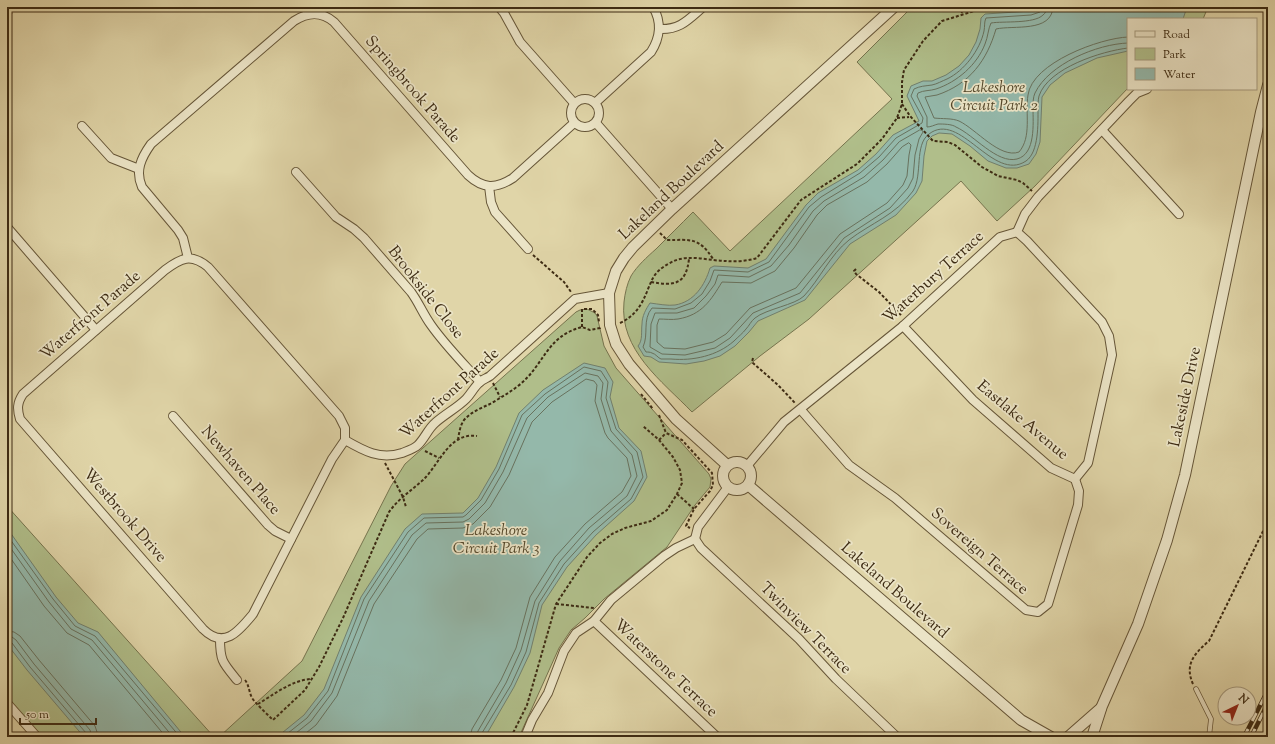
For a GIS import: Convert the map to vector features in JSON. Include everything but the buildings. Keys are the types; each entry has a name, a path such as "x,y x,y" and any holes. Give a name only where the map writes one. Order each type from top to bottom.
{"street":[{"path":"499,7 504,13 520,42 574,103"},
{"path":"595,103 651,52 658,38 659,29 658,17 653,7"},
{"path":"659,29 669,29 682,25 703,7"},
{"name":"Lakeland Boulevard","path":"727,465 676,419 629,364 605,326 609,293 616,271 633,247 672,209 894,7"},
{"name":"Springbrook Parade","path":"139,169 141,160 151,144 294,21 315,10 329,17 334,22 468,175 474,181 489,186"},
{"name":"Lakeside Drive","path":"1092,737 1102,706 1138,624 1167,540 1185,475 1261,112 1268,85"},
{"path":"1017,232 1025,214 1038,197 1128,101 1144,90"},
{"path":"587,99 595,103 598,107 599,115 596,123 587,128 578,126 574,123 570,115 574,103 578,100 587,99"},
{"path":"528,249 495,212 491,202 489,186 497,187 514,178 574,123"},
{"path":"596,123 672,209"},
{"path":"82,126 111,158 139,169 138,179 142,187 178,230 183,238 188,258 196,259 208,267 343,422 346,433 345,440 332,459 253,614 237,632 220,639 221,658 237,680"},
{"path":"1102,130 1179,214"},
{"name":"Brookside Close","path":"296,172 336,217 354,229 369,244 418,301 430,324 438,334 480,382"},
{"path":"7,228 96,330"},
{"name":"Waterbury Terrace","path":"747,466 784,422 801,410 906,324 1000,237 1017,232"},
{"name":"Eastlake Avenue","path":"906,324 973,400 1051,468 1075,479 1088,464 1112,355 1109,336 1102,322 1027,240 1017,232"},
{"name":"Waterfront Parade","path":"18,403 24,394 174,263 181,259 188,258"},
{"path":"575,299 609,293"},
{"name":"Waterfront Parade","path":"345,440 383,456 392,456 407,452 418,446 433,425 466,399 480,382 490,376 575,299"},
{"name":"Westbrook Drive","path":"18,403 20,419 203,629 213,637 220,639"},
{"name":"Sovereign Terrace","path":"801,410 849,465 895,498 1026,610 1038,612 1048,604 1078,505 1079,491 1075,479"},
{"name":"Newhaven Place","path":"173,416 268,524 275,531 291,539"},
{"path":"734,461 739,461 747,466 750,469 751,478 748,485 740,490 731,489 728,487 723,479 724,469 727,465 734,461"},
{"name":"Lakeland Boulevard","path":"748,485 1021,720 1051,737"},
{"path":"525,737 538,708 548,693 564,651 576,633 594,621 611,600 664,556 696,535 698,527 728,487"},
{"name":"Twinview Terrace","path":"696,535 701,548 799,639 836,679 897,737"},
{"name":"Waterstone Terrace","path":"594,621 717,737"},
{"path":"7,703 36,737"},
{"name":"Lakeside Drive","path":"1068,737 1102,706"},
{"name":"Lakeland Boulevard","path":"1021,720 1034,737"}],"lane":[{"path":"1196,689 1212,719 1209,737"}],"path":[{"path":"7,19 14,7"},
{"path":"960,7 962,14"},
{"path":"458,440 460,428 465,419 500,397 508,394 527,378 556,340 568,332 582,327 590,330 619,323 634,314 644,300 652,278 665,266 676,260 746,261 757,258 801,200 856,164 882,139 897,118 902,104 902,82 904,70 923,41 942,20 987,7"},
{"path":"902,104 915,123 930,139 936,142 948,142 955,145 982,168 998,176 1023,183 1038,197"},
{"path":"897,118 910,116"},
{"path":"654,227 667,240 691,240 698,243 704,247 713,260"},
{"path":"528,249 537,260 564,282 575,299"},
{"path":"651,282 667,284 677,282 685,273 688,267 689,259"},
{"path":"856,269 854,271 856,274 879,292 906,324"},
{"path":"582,327 582,309 589,308 598,315 605,326"},
{"path":"753,358 753,364 778,385 801,410"},
{"path":"490,376 500,397"},
{"path":"638,389 644,399 660,416 666,434"},
{"path":"512,737 527,705 556,604 587,557 600,543 612,534 625,528 651,521 667,510 682,483 680,470 673,457 659,440 643,426"},
{"path":"659,440 666,434"},
{"path":"666,434 682,440 712,473 713,485 710,491 694,509 686,526 696,535"},
{"path":"237,680 243,678 247,682 253,699 273,720 304,690 319,667 343,618 385,520 394,505 424,479 439,458 451,445 468,435 477,436"},
{"path":"418,446 439,458"},
{"path":"383,456 384,463 403,497 406,507"},
{"path":"677,494 694,509"},
{"path":"1196,689 1190,673 1191,660 1196,652 1209,641 1268,521"},
{"path":"556,604 604,609"},
{"path":"258,704 288,687 305,680 311,680"}],"green space":[{"name":"Lakeshore Circuit Park 2","path":"912,7 1208,7 1203,18 1127,18 1127,89 1035,186 997,221 961,181 809,319 760,356 692,412 656,376 635,350 628,335 624,319 624,302 628,282 642,262 693,212 730,251 892,99 857,62"},
{"name":"Lakeshore Circuit Park 3","path":"587,309 595,313 597,316 604,346 616,368 709,474 711,479 710,487 695,505 667,547 604,599 571,630 559,648 519,737 219,737 302,661 391,486 405,464 576,312"},
{"path":"7,506 214,737 41,737 7,698"}],"water":[{"path":"1043,7 1187,7 1183,18 1127,18 1127,51 1097,58 1065,73 1050,85 1042,97 1040,142 1036,154 1029,164 1017,168 1006,168 988,161 970,146 952,134 939,133 932,136 927,141 922,181 916,193 896,215 850,244 805,300 758,321 735,346 720,356 704,361 686,364 659,362 651,357 644,356 638,346 641,339 643,318 650,303 675,305 688,300 698,292 705,281 710,268 714,266 748,268 766,259 806,205 818,193 858,170 876,154 893,135 919,121 907,96 911,86 923,81 932,81 946,75 959,66 969,55 976,42 980,29 981,18 985,14 1031,11"},
{"path":"584,363 605,368 613,382 610,397 619,428 641,451 647,477 634,501 596,535 567,567 542,605 530,653 514,687 485,737 277,737 304,715 324,689 361,597 405,529 422,514 463,513 478,498 496,467 519,413 543,390"},
{"path":"7,528 56,597 78,623 98,632 185,737 84,737 7,644"}],"railway":[{"path":"1244,737 1268,690"},
{"path":"1251,737 1268,703"}]}
